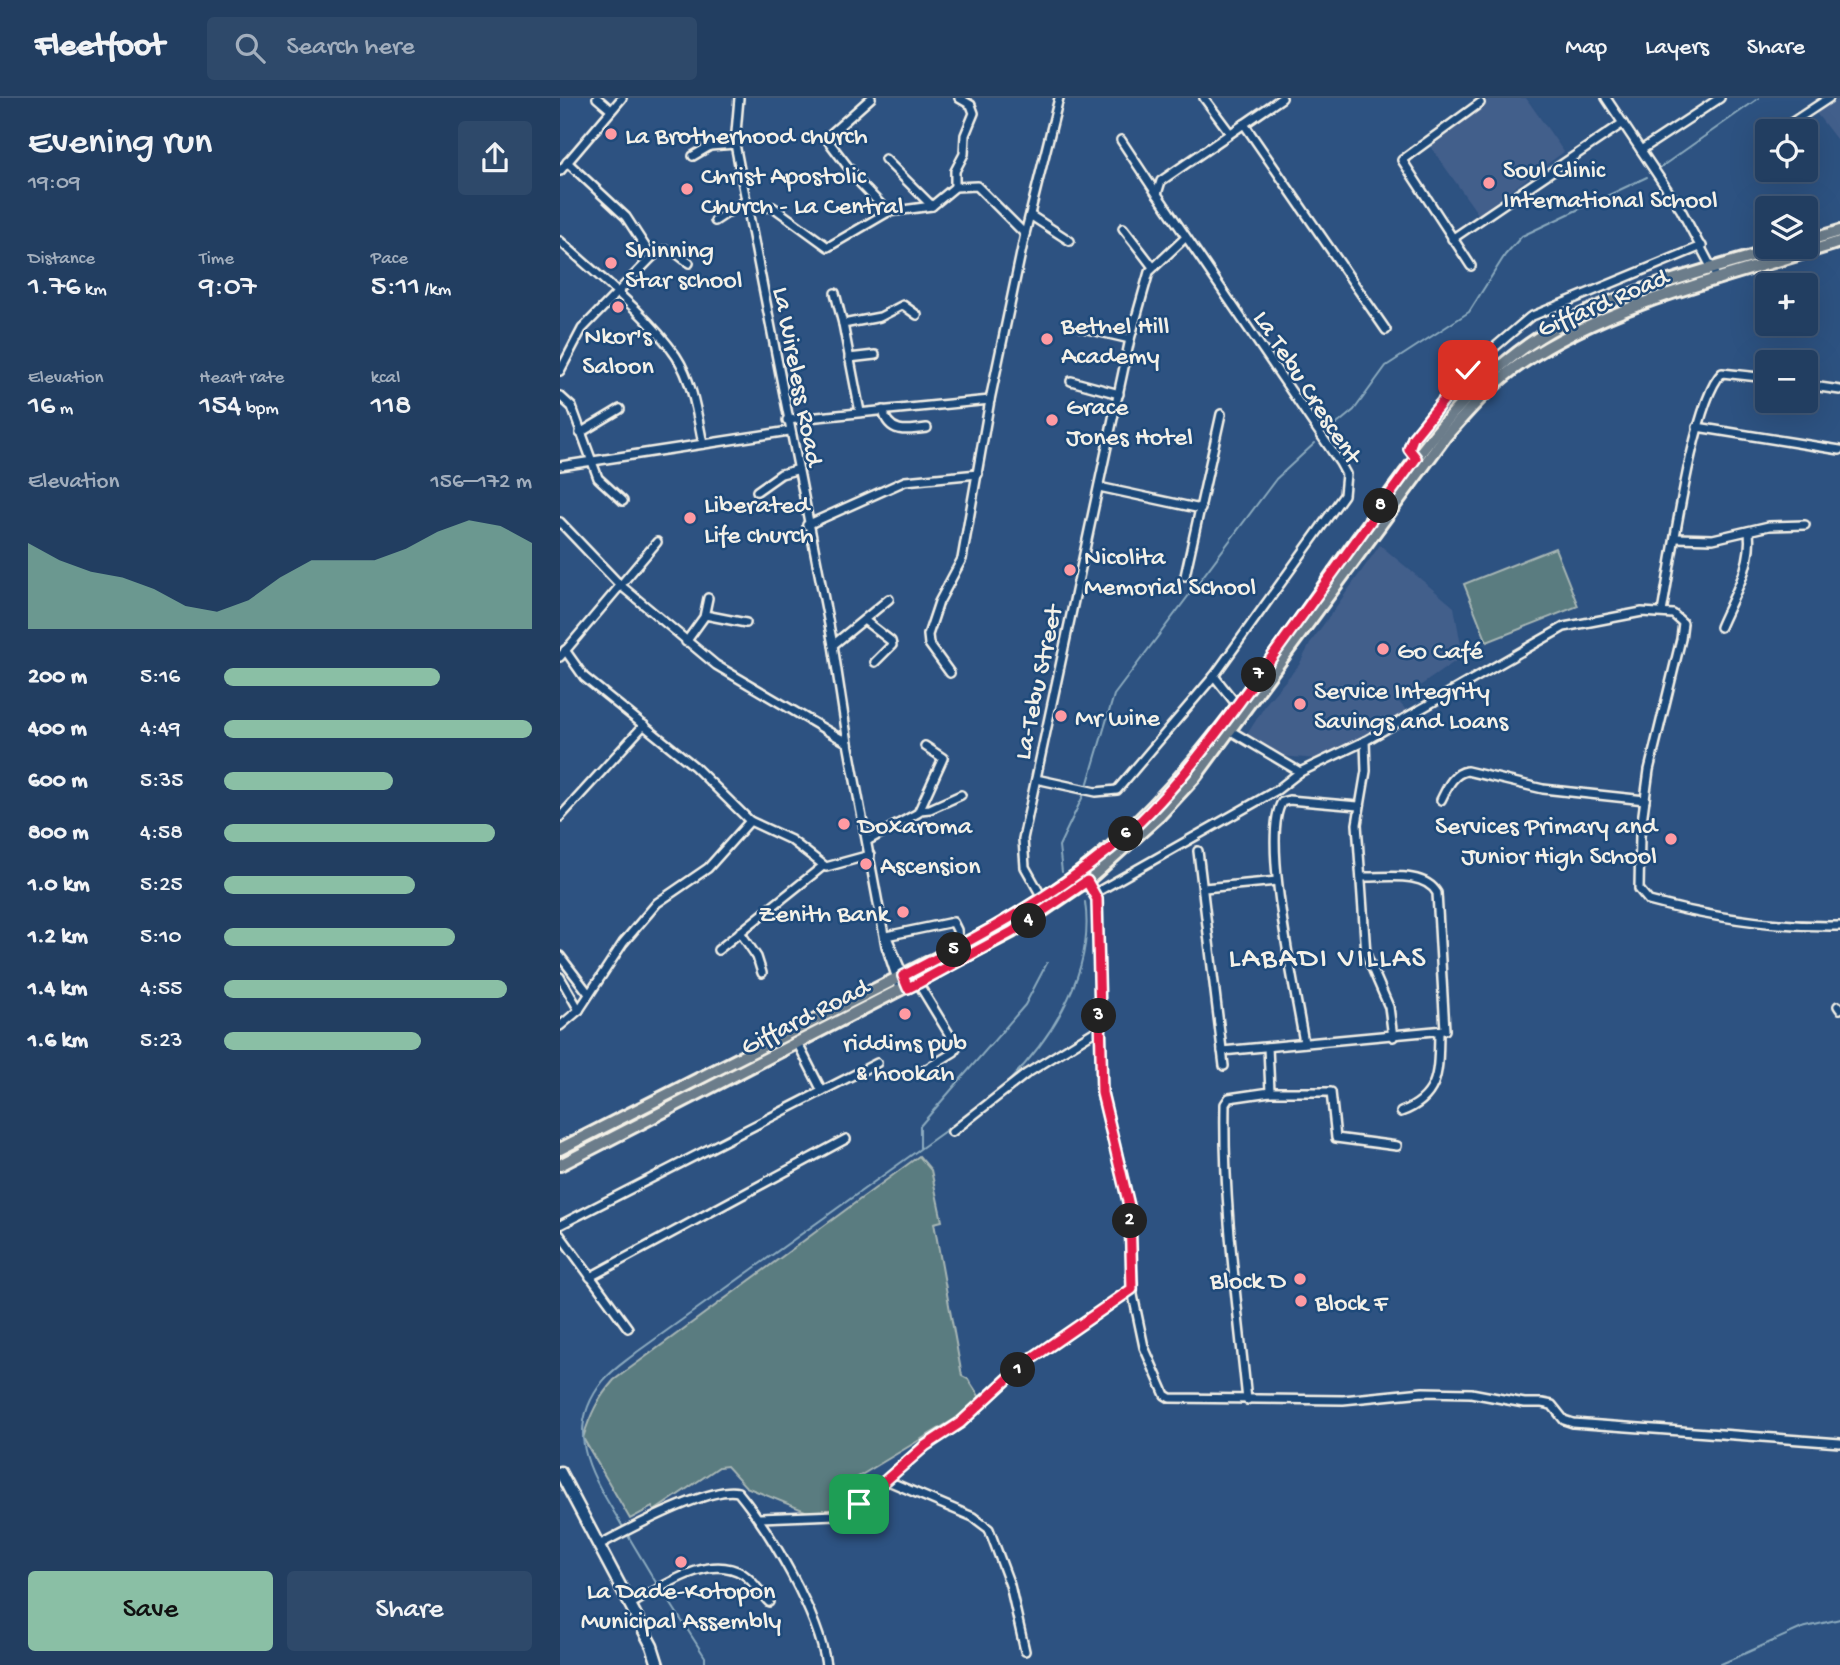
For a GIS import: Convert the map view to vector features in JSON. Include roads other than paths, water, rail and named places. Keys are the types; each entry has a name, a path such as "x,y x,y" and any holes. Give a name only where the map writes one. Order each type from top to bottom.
{"main road":[{"path":"1818,237 1840,231"},
{"name":"Giffard Road","path":"560,1165 1012,932 1087,881 1159,816 1196,776 1445,437 1478,400 1520,364 1564,338 1632,308 1840,242"},
{"name":"Giffard Road","path":"563,1145 959,947 1043,899 1111,848 1154,807 1237,705 1416,458 1466,397 1531,342 1621,299 1755,256"}],"street":[{"path":"597,98 611,110"},
{"path":"560,171 622,98"},
{"name":"La Wireless Road","path":"739,98 735,144 887,936 899,977 957,1047 954,1052 923,1071"},
{"path":"871,98 826,138 861,184 888,212"},
{"path":"955,187 955,171 964,154 965,135 974,113 971,105 959,98"},
{"path":"950,673 927,639 939,602 960,567 990,400 1025,233 1059,98"},
{"path":"1205,98 1230,134"},
{"path":"1157,194 1161,181 1282,98"},
{"path":"1606,98 1702,246 1718,280"},
{"path":"1641,150 1720,98"},
{"path":"1797,119 1829,98"},
{"path":"1471,266 1402,160 1480,103"},
{"path":"1452,239 1623,123"},
{"path":"1244,124 1386,330"},
{"path":"1121,140 1184,239"},
{"path":"693,156 710,146 735,144"},
{"path":"884,159 932,206"},
{"path":"567,162 626,217 652,257"},
{"path":"715,221 746,205 773,207 828,247 888,212 932,206 955,187 980,187 1025,233"},
{"path":"1030,215 1070,241"},
{"path":"1123,228 1153,267"},
{"name":"La-Tebu Street","path":"1043,899 1029,877 1023,860 1023,839 1142,293 1153,267 1184,239"},
{"name":"La Tebu Crescent","path":"1036,779 1096,792 1117,790 1214,676 1328,519 1347,484 1340,463 1184,239"},
{"path":"560,241 618,293 676,356 693,398 703,444"},
{"path":"1416,458 1409,449 1413,438 1468,370 1530,317 1702,246"},
{"path":"560,371 582,329 652,257 664,249 673,250 689,263"},
{"path":"835,293 860,412"},
{"path":"843,324 880,317 903,305 917,315"},
{"path":"1083,328 1130,339"},
{"path":"849,358 875,355"},
{"path":"1662,612 1697,426 1710,391 1721,373 1755,377"},
{"path":"1071,381 1119,394"},
{"path":"1818,387 1840,390"},
{"path":"560,396 572,407 590,463 598,478 623,501"},
{"path":"787,420 990,400"},
{"path":"580,433 620,409"},
{"path":"883,410 890,424 901,431 927,428"},
{"path":"1185,576 1221,414"},
{"path":"1697,426 1840,450"},
{"path":"560,466 789,430"},
{"path":"757,491 781,474 796,470"},
{"path":"807,526 905,481 978,474"},
{"path":"1099,487 1201,509"},
{"path":"560,522 619,584 686,642 743,683 848,743"},
{"path":"1676,538 1713,539 1769,526 1805,526"},
{"path":"1720,627 1740,585 1749,554 1749,531"},
{"path":"657,542 563,653 584,677 694,765 750,821 791,840 823,866 829,867 870,855"},
{"path":"686,642 705,615 708,598"},
{"path":"832,645 889,599"},
{"path":"1840,926 1779,926 1649,901 1639,885 1645,800 1683,623 1673,614 1662,612 1616,616 1564,627 1365,741 1300,772 1277,790 1099,890 1097,899 1104,1108 1130,1210 1132,1289 1144,1347 1165,1395 1170,1398 1343,1400 1423,1392 1484,1394 1552,1405 1564,1420 1573,1423 1840,1443"},
{"path":"705,615 746,623"},
{"path":"864,620 891,641 892,645 875,662"},
{"path":"1214,676 1237,705"},
{"path":"560,817 644,725"},
{"path":"1231,731 1300,772"},
{"path":"1365,741 1366,771 1358,806 1366,954 1389,1007 1393,1037"},
{"path":"867,841 915,816 920,810 943,758 925,746"},
{"path":"1441,800 1450,782 1461,772 1467,771 1543,789 1645,800"},
{"path":"920,810 930,809 961,795"},
{"path":"1304,1043 1277,881 1274,818 1282,802 1289,800 1358,806"},
{"path":"560,1026 579,1010 623,943 657,903 708,868 750,821"},
{"path":"1198,851 1224,1066"},
{"path":"718,950 823,866"},
{"path":"1222,1051 1438,1033 1446,1027 1437,893 1433,886 1422,879 1361,877"},
{"path":"1087,881 1097,899"},
{"path":"1204,888 1277,881"},
{"path":"887,936 953,922 959,947"},
{"path":"740,932 757,957 762,973"},
{"path":"560,956 589,994"},
{"path":"560,977 579,1010"},
{"path":"952,1132 1026,1074 1100,1028"},
{"path":"1401,1112 1419,1105 1437,1081 1438,1033"},
{"path":"798,1044 822,1091"},
{"path":"1268,1047 1270,1092"},
{"path":"560,1225 877,1063"},
{"path":"1247,1400 1232,1257 1224,1147 1225,1104 1229,1098 1270,1092 1331,1092 1336,1138 1397,1146"},
{"path":"590,1277 846,1139"},
{"path":"560,1235 628,1328"},
{"path":"760,1518 836,1515 859,1504 925,1446 960,1423 992,1396 1025,1363 1132,1289"},
{"path":"560,1472 652,1646 659,1665"},
{"path":"888,1480 973,1517 989,1528 1010,1585 1025,1651"},
{"path":"599,1545 625,1531 715,1493 731,1490 738,1492 760,1518 786,1564 816,1628 826,1665"},
{"path":"629,1605 664,1585 719,1566 746,1576 769,1602"}],"waterway":[{"path":"1658,169 1759,98"},
{"path":"1325,434 1354,410 1386,366 1469,312 1505,255 1522,236 1647,177"},
{"path":"1087,786 1114,695 1276,479 1315,443"},
{"path":"1062,872 1059,846 1084,794"},
{"path":"993,1096 1031,1057 1063,1010 1083,957 1085,902"},
{"path":"920,1148 920,1126 1025,1005 1047,963"},
{"path":"624,1529 593,1474 583,1438 584,1420 590,1401 603,1381 637,1352 977,1108"},
{"path":"627,1534 658,1586"},
{"path":"662,1590 705,1657 705,1665"},
{"path":"1719,1665 1802,1628 1840,1619"}],"place":[{"name":"La Brotherhood church","path":"611,134"},
{"name":"Soul Clinic International School","path":"1489,183"},
{"name":"Christ Apostolic Church - La Central","path":"687,189"},
{"name":"Shinning Star school","path":"611,263"},
{"name":"Nkor's Saloon","path":"618,307"},
{"name":"Bethel Hill Academy","path":"1047,339"},
{"name":"Grace Jones Hotel","path":"1052,420"},
{"name":"Liberated Life church","path":"690,518"},
{"name":"Nicolita Memorial School","path":"1070,570"},
{"name":"Go Café","path":"1383,649"},
{"name":"Service Integrity Savings and Loans","path":"1300,704"},
{"name":"Mr wine","path":"1061,716"},
{"name":"Doxaroma","path":"844,824"},
{"name":"Services Primary and Junior High School","path":"1671,839"},
{"name":"Ascension","path":"866,864"},
{"name":"Zenith Bank","path":"903,912"},
{"name":"riddims pub & hookah","path":"905,1014"},
{"name":"Block D","path":"1300,1279"},
{"name":"Block F","path":"1301,1301"},
{"name":"La Dade-Kotopon Municipal Assembly","path":"681,1562"}],"district":[{"name":"LABADI VILLAS","path":"1328,956"}]}
